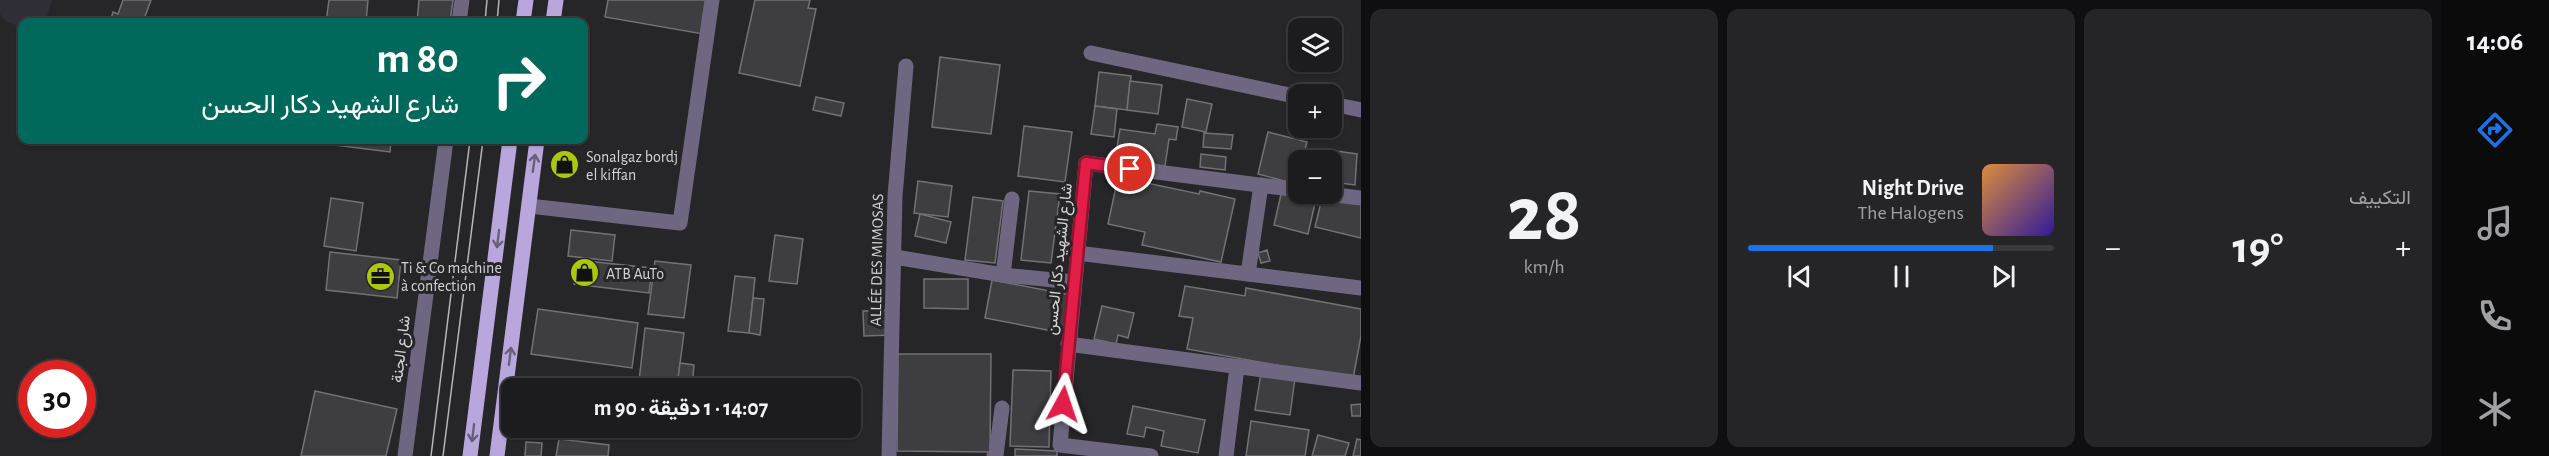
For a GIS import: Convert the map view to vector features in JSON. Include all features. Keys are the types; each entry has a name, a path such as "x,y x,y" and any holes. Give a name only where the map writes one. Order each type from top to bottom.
{"main road":[{"path":"524,18 526,0"},
{"path":"554,18 556,0"},
{"path":"470,456 509,144"},
{"path":"497,456 537,144"}],"street":[{"path":"460,18 462,0"},
{"path":"529,206 680,223 712,0"},
{"path":"1091,53 1288,95"},
{"name":"ALLÉE DES MIMOSAS","path":"889,456 895,196 906,66"},
{"path":"1342,106 1361,110"},
{"name":"شارع الجنة","path":"405,456 445,144"},
{"name":"شارع الشهيد دكار الحسن","path":"1151,456 1059,445 1086,163 1288,189"},
{"path":"1248,274 1261,185"},
{"path":"1342,196 1361,198"},
{"path":"1003,275 1012,199"},
{"path":"1077,253 1361,288"},
{"path":"895,257 1003,275 1074,282"},
{"path":"1068,344 1361,383"},
{"path":"1227,456 1237,367"},
{"path":"994,456 996,455 1002,408"}],"shaded area":[{"path":"0,0 52,0 46,18 18,18 18,26 6,22 0,14"}],"building":[{"path":"123,0 151,0 144,18 111,18 113,12 118,14"},
{"path":"329,0 368,0 366,18 327,18"},
{"path":"419,0 453,0 451,18 417,18"},
{"path":"608,0 709,0 703,34 605,17"},
{"path":"755,0 810,0 808,8 816,9 800,86 739,73"},
{"path":"940,57 1000,65 991,134 932,127"},
{"path":"1099,72 1131,76 1127,110 1095,106"},
{"path":"1130,81 1162,85 1158,114 1127,110"},
{"path":"816,97 844,103 841,116 813,110"},
{"path":"1187,99 1212,104 1206,132 1182,127"},
{"path":"1095,106 1117,109 1114,137 1091,134"},
{"path":"1157,124 1178,127 1176,140 1169,139 1165,166 1115,159 1120,129 1155,134"},
{"path":"1024,126 1072,132 1065,182 1018,176"},
{"path":"1268,132 1307,142 1305,150 1288,150 1288,182 1258,174"},
{"path":"1204,133 1233,135 1231,149 1203,147"},
{"path":"327,144 391,144 390,152"},
{"path":"1342,152 1357,154 1355,185 1342,183"},
{"path":"1201,154 1226,157 1225,170 1200,167"},
{"path":"1118,177 1235,199 1221,262 1142,245 1145,232 1108,224"},
{"path":"918,181 952,186 948,217 914,213"},
{"path":"1282,190 1288,192 1288,204 1315,204 1308,234 1274,225"},
{"path":"1029,191 1060,194 1051,263 1021,260"},
{"path":"973,197 1003,201 995,263 965,260"},
{"path":"331,198 363,203 356,251 324,246"},
{"path":"1342,198 1361,202 1361,238 1315,227 1321,204 1342,204"},
{"path":"920,214 951,222 946,243 915,236"},
{"path":"571,230 615,235 612,261 568,256"},
{"path":"775,235 803,239 797,284 769,281"},
{"path":"1267,250 1270,261 1261,263 1258,253"},
{"path":"330,252 401,260 397,298 326,290"},
{"path":"577,260 652,268 649,293 574,284"},
{"path":"655,261 691,265 684,318 648,314"},
{"path":"735,276 755,278 749,333 728,331"},
{"path":"924,279 968,279 968,309 924,308"},
{"path":"992,280 1071,295 1063,333 985,318"},
{"path":"1185,286 1245,296 1246,288 1361,309 1361,336 1353,379 1187,349 1193,318 1179,316"},
{"path":"753,298 764,299 760,335 749,333"},
{"path":"1102,306 1134,313 1128,338 1118,335 1116,344 1094,339"},
{"path":"538,309 638,323 632,368 531,354"},
{"path":"890,310 891,335 864,336 863,311"},
{"path":"645,328 684,333 678,378 639,378"},
{"path":"898,354 991,354 990,452 897,451"},
{"path":"680,363 694,365 693,378 678,378"},
{"path":"1013,370 1051,371 1049,447 1010,446"},
{"path":"1261,373 1295,378 1290,415 1255,410"},
{"path":"315,391 397,409 386,456 301,456"},
{"path":"1361,404 1361,416 1352,416 1351,405"},
{"path":"1133,406 1205,420 1198,453 1161,446 1164,431 1146,427 1144,437 1127,434"},
{"path":"1251,421 1309,430 1305,456 1246,456"},
{"path":"1318,435 1349,443 1345,456 1312,456"},
{"path":"559,439 609,445 608,456 556,456"},
{"path":"1357,439 1361,440 1361,456 1353,456"},
{"path":"526,442 542,443 541,456 525,456"},
{"path":"1015,449 1057,451 1057,456 1015,456"}],"tram line":[{"path":"485,18 487,0"},
{"path":"497,18 499,0"},
{"path":"431,456 470,144"},
{"path":"443,456 482,144"}],"place":[{"name":"Sonalgaz bordj el kiffan","path":"565,165"},
{"name":"ATB AuTo","path":"585,273"},
{"name":"Ti & Co machine à confection","path":"380,276"}],"route":[{"path":"1063,404 1086,163 1130,169"}]}
